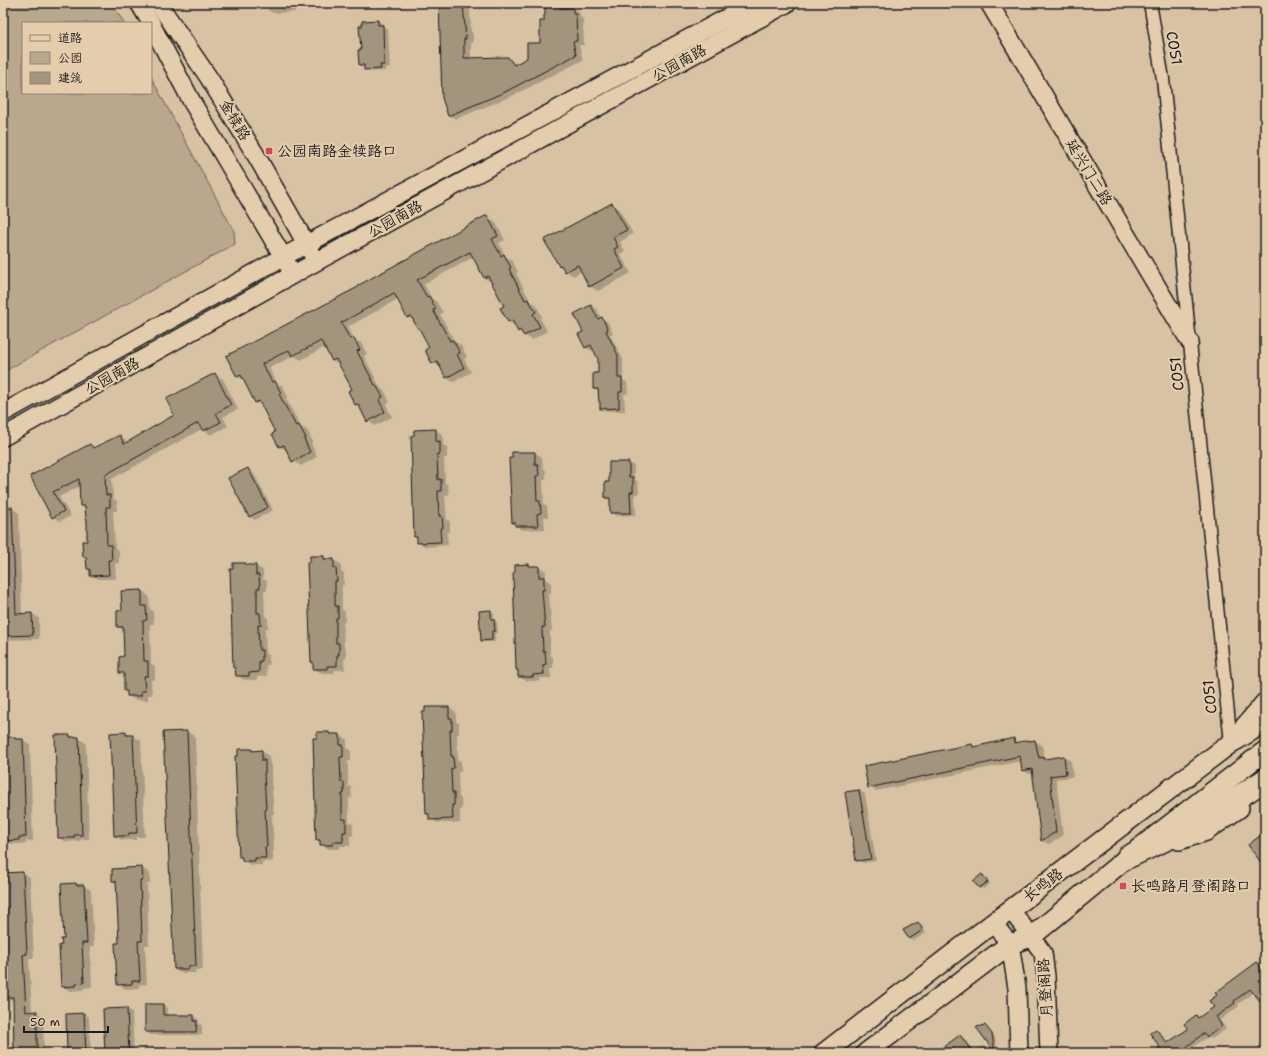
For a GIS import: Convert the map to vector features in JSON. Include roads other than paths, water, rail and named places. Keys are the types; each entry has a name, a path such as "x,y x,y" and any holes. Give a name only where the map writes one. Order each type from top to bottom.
{"highway":[{"path":"1234,741 1265,705"},
{"path":"1128,857 1188,829 1265,780"}],"main road":[{"name":"金犊路","path":"139,3 150,22"},
{"name":"金犊路","path":"158,3 209,78 257,157 307,244 316,263"},
{"name":"公园南路","path":"3,413 283,257 754,3"},
{"name":"公园南路","path":"3,437 294,274 788,3"},
{"name":"延兴门二路","path":"989,3 1190,342"},
{"name":"金犊路","path":"152,25 192,102 294,274"},
{"name":"长鸣路","path":"824,1053 1234,741 1265,722"},
{"path":"866,1053 1010,944 1031,937 1128,857 1265,751"},
{"path":"1128,857 1206,831 1265,791"},
{"name":"月登阁路","path":"1011,910 1043,953 1046,976 1049,1053"},
{"name":"月登阁路","path":"993,923 1010,944 1017,988 1019,1053"}],"street":[{"name":"C051","path":"1150,3 1163,78 1190,342 1234,741"}],"place":[{"name":"公园南路金犊路口","path":"269,151"},
{"name":"长鸣路月登阁路口","path":"1123,886"}]}
